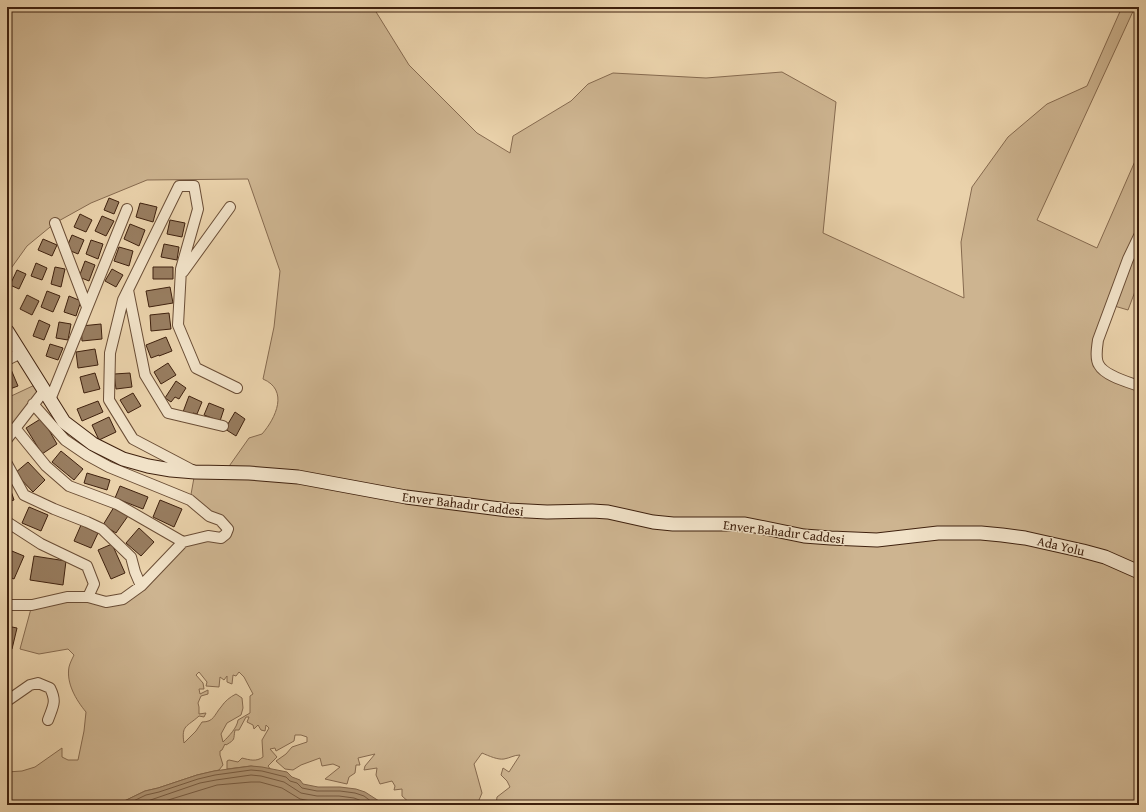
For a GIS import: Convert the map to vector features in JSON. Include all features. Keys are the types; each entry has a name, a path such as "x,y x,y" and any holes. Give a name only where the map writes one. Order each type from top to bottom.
{"main road":[{"name":"Enver Bahadır Caddesi","path":"7,331 64,422 93,444 123,459 171,470 275,474 406,497 508,510 547,512 608,512 673,524 745,524 804,536 877,540 938,533 981,533"},
{"name":"Ada Yolu","path":"981,533 1025,538 1083,551 1110,559 1139,572"}],"street":[{"path":"195,472 133,439 109,400 110,353 123,300 178,186 194,186 198,209 181,269 178,325 196,368 237,388"},
{"path":"181,275 230,208"},
{"path":"7,439 33,404 47,395 87,307 126,209"},
{"path":"56,223 87,307"},
{"path":"1139,236 1128,259 1098,340 1097,350 1098,364 1106,372 1139,386"},
{"path":"128,290 145,375 168,413 223,426"},
{"path":"7,360 20,353"},
{"path":"8,605 32,605 67,597 88,597 106,602 123,599 141,586 183,542 208,536 221,538 226,534 228,529 220,520 209,516 190,500 109,467 86,455 65,440 33,404"},
{"path":"15,428 46,466 70,486 117,504 183,542"},
{"path":"7,464 24,495 102,529 131,557 141,586"},
{"path":"7,522 41,544 87,566 94,584 88,597"},
{"path":"7,701 30,685 38,683 50,688 54,696 54,705 48,720"}],"shaded area":[{"path":"7,7 373,7 409,65 477,133 510,153 513,136 571,101 588,84 613,73 706,78 782,72 836,102 823,233 964,298 961,242 972,187 1008,137 1047,104 1087,86 1122,7 1135,7 1037,220 1097,248 1139,152 1139,281 1128,310 1111,305 1098,340 1098,364 1139,386 1139,805 496,805 497,797 510,787 501,775 503,768 509,772 520,755 502,759 493,758 482,753 474,764 482,793 479,800 481,805 412,805 402,796 402,789 394,790 395,786 392,781 380,784 376,775 377,768 364,770 365,766 375,754 358,758 360,765 356,765 355,773 349,777 347,784 325,779 340,767 333,764 322,766 320,758 301,765 293,770 285,769 276,761 286,754 292,747 307,742 307,737 301,735 295,735 294,741 276,751 275,748 270,749 277,757 268,766 271,770 251,766 227,769 227,761 229,760 238,762 242,758 255,760 263,757 262,740 269,728 266,725 265,731 261,730 258,725 254,729 253,725 247,722 249,717 246,717 239,730 235,730 233,740 226,745 225,744 220,751 223,765 219,770 145,791 116,805 7,805 7,772 22,771 35,767 62,748 62,757 68,760 78,760 84,731 86,712 75,697 70,685 68,673 70,662 74,655 68,649 39,654 20,649 32,605 67,597 123,599 183,542 215,538 228,529 190,500 195,472 225,472 249,438 262,434 272,420 278,405 278,397 276,390 271,384 263,379 274,327 280,271 248,179 147,180 91,203 55,223 27,246 7,274","holes":["199,672 207,682 206,686 219,687 220,677 224,680 227,676 227,682 232,684 233,675 236,676 239,672 244,677 253,694 250,696 250,713 238,720 230,735 223,742 221,734 227,723 241,715 243,708 242,698 236,694 226,701 213,718 209,721 202,722 196,731 184,743 184,729 199,716 204,717 206,713 199,714 198,703 201,696 208,694 208,690 200,694 199,689 204,689 203,683 196,675"]},
{"path":"39,383 44,391 7,439 7,398"}],"water":[{"path":"251,766 287,772 292,777 300,780 303,784 318,787 356,789 365,792 379,801 387,801 397,805 116,805 145,791 197,775"}],"building":[{"path":"109,198 119,202 114,214 104,210"},
{"path":"140,203 157,207 153,222 136,217"},
{"path":"80,214 92,220 86,232 74,227"},
{"path":"102,216 114,221 106,236 95,231"},
{"path":"170,220 185,223 182,237 167,234"},
{"path":"130,224 145,230 139,246 124,239"},
{"path":"72,235 84,240 78,254 66,249"},
{"path":"43,239 57,245 52,256 38,250"},
{"path":"91,240 103,244 98,259 86,254"},
{"path":"164,244 179,247 177,260 161,257"},
{"path":"119,247 133,251 129,266 114,261"},
{"path":"85,261 95,265 89,281 79,277"},
{"path":"36,263 47,268 42,280 31,276"},
{"path":"55,267 65,269 61,287 51,284"},
{"path":"153,267 173,267 173,279 153,279"},
{"path":"112,269 123,275 116,287 105,281"},
{"path":"17,270 26,274 19,289 10,285"},
{"path":"170,287 173,303 149,307 146,291"},
{"path":"47,291 60,296 53,312 41,307"},
{"path":"27,295 39,301 32,315 20,309"},
{"path":"69,296 81,301 76,316 64,312"},
{"path":"169,313 171,329 151,331 150,315"},
{"path":"39,320 50,325 44,340 33,336"},
{"path":"59,322 71,324 68,340 56,338"},
{"path":"101,324 102,339 82,341 81,326"},
{"path":"166,337 172,351 151,358 146,345"},
{"path":"50,344 63,348 58,360 46,356"},
{"path":"95,349 98,365 78,368 76,352"},
{"path":"168,363 176,375 161,384 154,372"},
{"path":"10,367 18,386 7,390 7,369"},
{"path":"95,373 100,389 84,393 80,377"},
{"path":"130,373 132,387 116,389 114,374"},
{"path":"176,381 186,388 179,399 175,397 171,402 165,398"},
{"path":"133,393 141,406 128,413 120,400"},
{"path":"189,396 202,402 197,414 193,413 192,416 183,412"},
{"path":"98,401 103,412 82,421 77,409"},
{"path":"209,403 224,409 220,421 204,415"},
{"path":"235,412 245,419 236,436 225,429"},
{"path":"109,417 116,432 99,440 92,425"},
{"path":"42,418 57,444 42,454 26,428"},
{"path":"61,451 83,469 74,480 52,462"},
{"path":"28,462 45,480 33,492 15,473"},
{"path":"87,473 110,480 107,490 84,483"},
{"path":"7,479 14,500 7,502"},
{"path":"120,486 148,497 143,509 115,498"},
{"path":"160,500 182,509 174,527 153,517"},
{"path":"29,507 48,515 41,531 22,523"},
{"path":"114,507 128,516 116,533 103,525"},
{"path":"81,525 98,533 91,548 74,541"},
{"path":"139,528 154,542 141,556 126,543"},
{"path":"112,544 125,573 111,579 98,550"},
{"path":"7,549 24,556 14,579 7,576"},
{"path":"34,556 66,561 63,585 30,580"},
{"path":"7,626 17,628 12,649 7,648"}]}
